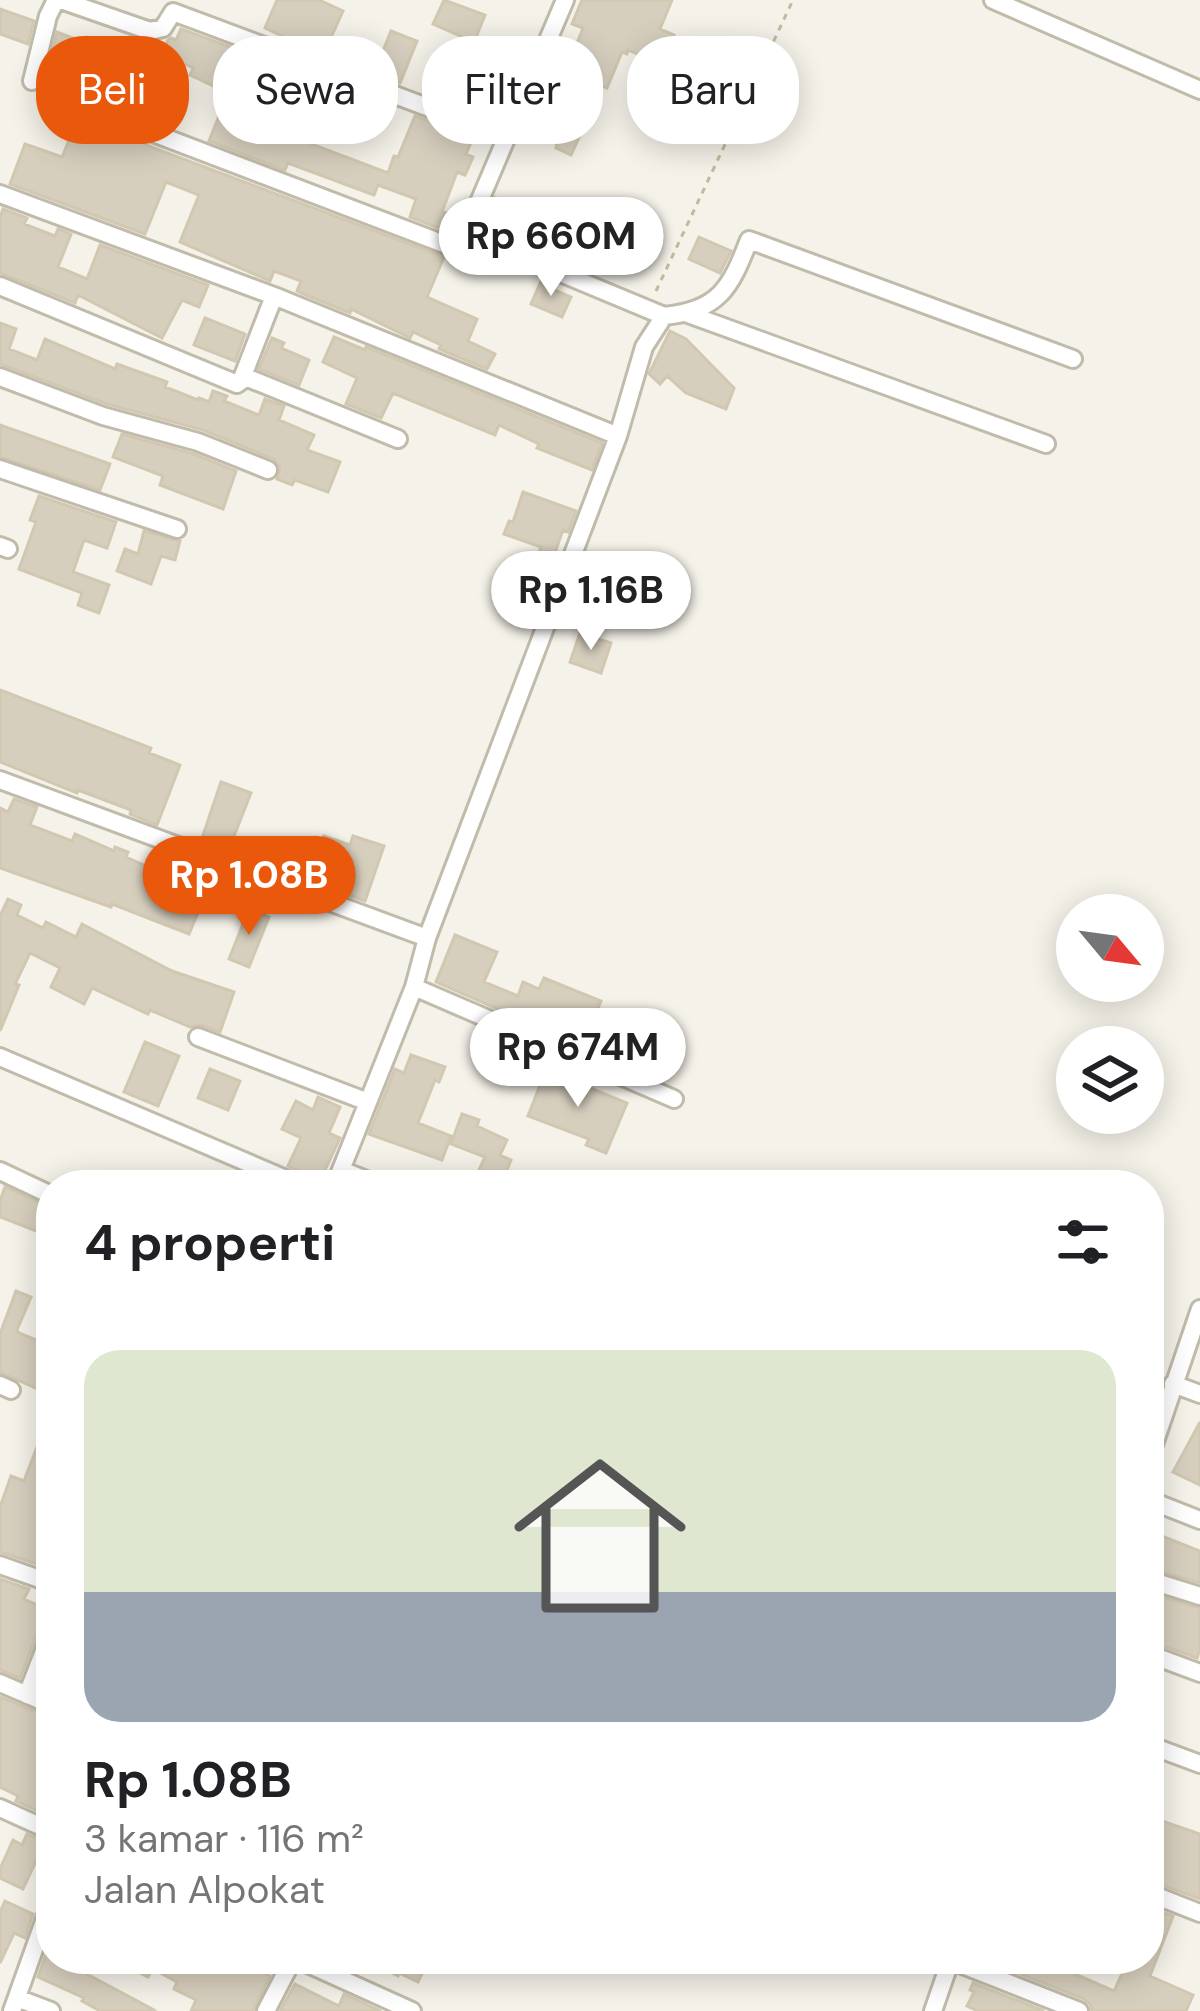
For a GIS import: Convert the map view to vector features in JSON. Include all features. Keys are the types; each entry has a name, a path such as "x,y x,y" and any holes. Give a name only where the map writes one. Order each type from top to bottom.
{"street":[{"path":"32,81 48,16 58,0 150,31 163,28 174,6 422,103"},
{"path":"549,36 565,0"},
{"path":"993,0 1200,90"},
{"path":"182,144 444,244 474,237 656,313 688,314 1046,444"},
{"path":"474,237 474,214 503,144"},
{"path":"0,194 274,296 618,436"},
{"path":"688,314 717,300 734,278 749,240 1073,359"},
{"path":"0,286 236,384 242,381 274,296"},
{"path":"341,1170 618,436 656,313"},
{"path":"243,376 398,439"},
{"path":"0,377 268,470"},
{"path":"0,469 177,530"},
{"path":"0,780 427,938"},
{"path":"413,987 674,1100"},
{"path":"198,1037 368,1102"},
{"path":"0,1058 265,1170"},
{"path":"0,1172 36,1188"},
{"path":"1164,1412 1200,1309"},
{"path":"1173,1384 1200,1394"},
{"path":"1164,1506 1200,1520"},
{"path":"0,1564 36,1577"},
{"path":"1164,1585 1200,1596"},
{"path":"1164,1660 1200,1673"},
{"path":"27,1695 36,1672"},
{"path":"0,1683 36,1699"},
{"path":"1164,1751 1200,1764"},
{"path":"0,1808 36,1824"},
{"path":"1164,1899 1200,1912"},
{"path":"36,1944 14,2004 50,2011"},
{"path":"266,2011 287,1974"},
{"path":"329,1974 412,2011"},
{"path":"933,2011 946,1974"},
{"path":"988,1974 1079,2011"}],"path":[{"path":"656,313 793,0"}],"building":[{"path":"277,0 319,0 343,11 332,36 282,36 265,28"},
{"path":"444,0 485,15 476,36 460,36 433,24"},
{"path":"582,0 672,0 660,29 674,36 627,36 627,54 622,52 607,88 603,86 603,36 580,36 583,28 572,24"},
{"path":"0,9 34,21 28,44 0,34"},
{"path":"181,29 213,41 213,86 190,75 189,36 178,36"},
{"path":"391,31 417,41 400,83 398,36 389,36"},
{"path":"415,116 422,119 422,144 470,144 466,154 473,157 465,175 457,172 442,212 447,213 441,229 410,217 416,199 378,185 374,195 288,163 285,170 217,144 311,144 388,173"},
{"path":"25,144 62,157 67,144 145,144 444,257 427,297 477,319 468,341 495,354 487,369 413,332 410,338 351,309 350,313 297,291 301,281 274,271 270,281 180,242 199,195 166,182 145,234 10,184"},
{"path":"557,144 576,144 571,155 556,148"},
{"path":"495,198 534,214 525,233 487,216"},
{"path":"3,209 27,218 24,224 55,236 58,229 71,234 58,267 87,279 100,245 208,285 199,307 182,300 162,338 78,295 75,303 0,273"},
{"path":"699,237 731,251 720,273 689,259"},
{"path":"542,279 571,297 562,317 531,304"},
{"path":"205,318 245,334 235,361 194,345"},
{"path":"0,323 16,329 9,349 37,360 45,339 115,369 117,364 167,382 165,387 198,400 209,402 213,391 227,396 224,401 259,415 265,399 284,406 279,420 314,435 307,450 340,462 328,492 277,479 280,467 274,459 203,430 107,404 0,364"},
{"path":"670,331 686,339 734,388 726,409 686,393 667,376 660,384 649,374"},
{"path":"334,337 602,443 592,470 537,448 539,444 499,425 495,435 393,393 381,418 346,404 357,378 323,362"},
{"path":"272,338 284,343 281,348 309,360 299,385 259,369"},
{"path":"0,425 110,464 100,490 0,457"},
{"path":"122,434 236,471 223,509 160,485 163,476 113,457"},
{"path":"523,492 576,511 568,532 563,530 548,572 534,567 541,547 504,534"},
{"path":"39,496 116,522 107,548 84,540 73,572 109,585 99,613 78,605 82,593 19,569 36,522 30,520"},
{"path":"144,531 180,541 175,560 161,556 151,584 117,571 125,549 138,554"},
{"path":"580,633 611,643 601,673 570,662"},
{"path":"0,690 151,748 149,753 180,765 157,825 130,814 131,810 0,762"},
{"path":"221,782 251,793 228,851 201,841"},
{"path":"14,799 37,807 30,825 72,841 75,834 128,852 126,857 206,893 189,934 0,868 0,808 8,812"},
{"path":"324,836 350,845 353,836 384,846 365,901 310,877"},
{"path":"8,899 21,905 17,915 43,928 46,922 76,937 82,924 172,971 234,992 220,1032 201,1025 190,1027 150,1010 148,1014 92,988 84,1004 51,987 60,968 30,953 0,1031 0,916"},
{"path":"249,909 269,917 249,967 229,959"},
{"path":"455,935 497,952 484,982 518,996 523,982 539,989 544,978 601,1001 597,1011 613,1018 598,1053 436,982"},
{"path":"145,1042 179,1056 158,1106 124,1092"},
{"path":"411,1055 445,1067 418,1123 451,1136 442,1160 369,1134 395,1069 404,1073"},
{"path":"210,1069 240,1081 228,1110 198,1098"},
{"path":"546,1070 627,1103 606,1153 586,1145 589,1139 528,1116"},
{"path":"318,1097 340,1107 329,1133 340,1138 325,1170 297,1170 288,1166 301,1138 282,1129 296,1101 313,1110"},
{"path":"462,1114 507,1140 500,1155 511,1160 507,1170 479,1170 485,1157 451,1144"},
{"path":"5,1187 36,1201 36,1231 0,1217"},
{"path":"16,1291 31,1297 17,1330 36,1340 36,1388 0,1372 0,1334"},
{"path":"1200,1422 1200,1485 1173,1472"},
{"path":"36,1450 36,1564 0,1552 0,1507 11,1476 24,1481"},
{"path":"1164,1537 1200,1551 1200,1583 1164,1572"},
{"path":"0,1579 29,1589 24,1599 36,1604 36,1637 20,1678 0,1670"},
{"path":"1164,1597 1200,1608 1197,1658 1164,1646"},
{"path":"0,1697 36,1712 36,1810 0,1787"},
{"path":"1164,1822 1200,1834 1200,1899 1164,1886"},
{"path":"27,1834 36,1838 36,1861 23,1889 0,1878 13,1840 22,1845"},
{"path":"5,1901 33,1914 25,1938 14,1933 0,1963 0,1912"},
{"path":"1164,1913 1173,1916 1164,1939"},
{"path":"87,1974 156,2011 100,2011 84,1998 38,1977"},
{"path":"162,1974 270,1976 253,2011 191,2011 196,2000 174,1989 177,1982"},
{"path":"1020,1974 1075,1974 1114,1991 1122,1974 1151,1974 1193,1995 1186,2011 1092,2011 1084,1999"},
{"path":"973,1983 1044,2011 978,2011 967,2006"},
{"path":"295,1984 339,2006 344,1994 381,2011 280,2011"}]}
